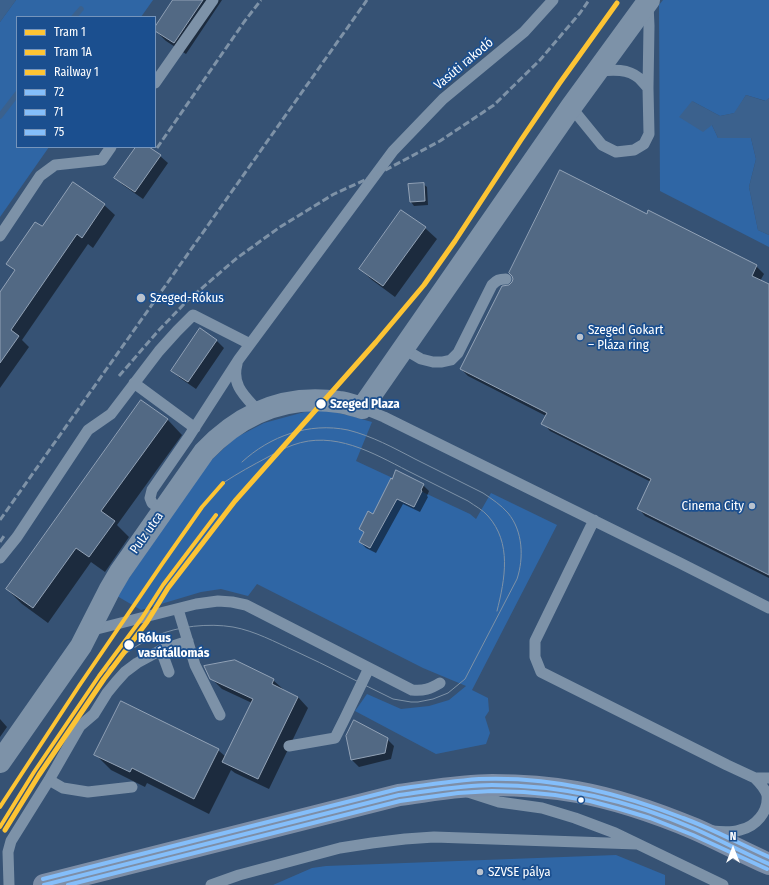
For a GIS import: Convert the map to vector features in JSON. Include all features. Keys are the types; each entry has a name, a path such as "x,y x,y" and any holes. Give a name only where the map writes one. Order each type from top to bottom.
{"main road":[{"path":"44,885 399,795 492,785 553,788 578,792 633,806 696,830 769,864"}],"street":[{"path":"362,408 571,107 649,1"},
{"name":"Pulz utca","path":"0,762 81,646 120,572 204,452 214,441 245,418 281,404 312,400 340,402 362,408"}],"lane":[{"path":"156,82 213,0"},
{"name":"Vasúti rakodó","path":"163,511 152,503 150,494 195,428 239,358 393,151 443,99 524,32 553,0"},
{"path":"571,107 602,145 616,152 634,150 644,144 649,134 649,1"},
{"path":"597,71 618,70 629,73 638,77 648,88"},
{"path":"0,236 40,176 55,165 102,160 110,148"},
{"path":"404,349 421,359 433,362 451,360 458,353 492,285 499,279 506,279"},
{"path":"0,558 16,537 88,430 111,414 159,351 193,315 250,344"},
{"path":"239,358 235,372 237,386 259,412"},
{"path":"134,383 195,428"},
{"path":"362,408 384,416 769,608"},
{"path":"594,520 535,641 534,657 541,672 754,778 762,785 767,793 768,799 764,814 759,821 752,826 740,830 724,832 696,830"},
{"path":"89,631 196,604 218,601 232,602 246,605 412,690 432,688 440,683"},
{"path":"178,609 195,665 220,715"},
{"path":"9,885 8,852 11,841 49,780 80,726 94,714 116,682 137,662 161,650 188,641"},
{"path":"161,650 169,672"},
{"path":"289,746 335,738 369,668"},
{"path":"754,778 769,778"},
{"path":"49,780 63,788 88,792 132,787"},
{"path":"457,788 499,802 542,808 575,818 615,833 723,885"},
{"path":"211,885 239,875 340,848 405,838 434,837 637,844"}],"shaded area":[{"path":"0,0 16,0 0,22"},
{"path":"16,0 153,0 142,16 16,16 16,148 48,148 0,217 0,22"},
{"path":"663,0 769,0 769,98 766,101 746,95 735,113 720,116 692,101 712,125 718,138 751,138 756,159 749,187 758,230 769,235 769,247 660,191 659,5"},
{"path":"746,95 765,101 769,98 769,235 758,230 749,187 756,159 751,138 718,138 712,125 703,132 679,117 692,101 720,116 734,113"},
{"path":"308,411 330,411 372,422 356,461 470,514 476,519 491,493 557,525 472,690 488,698 489,711 485,717 490,733 486,744 436,754 355,711 367,694 401,709 429,706 449,700 466,686 423,668 257,584 248,596 221,589 201,592 141,610 117,596 204,467 235,438 264,423"},
{"name":"SZVSE pálya","path":"616,855 665,875 665,885 273,885 312,868 326,866"}],"building":[{"path":"173,0 203,0 174,43 156,32 156,26"},
{"path":"135,148 150,148 161,155 135,192 114,178"},
{"path":"560,170 647,214 648,210 757,265 752,276 769,284 769,575 637,509 651,479 541,424 547,413 460,369 502,286 509,285 512,282 512,276 509,273"},
{"path":"73,182 105,204 82,238 77,234 11,330 19,336 0,363 0,292 15,270 6,264 35,222 42,226"},
{"path":"424,183 425,201 410,202 408,184"},
{"path":"401,210 426,227 383,286 359,269"},
{"path":"200,328 217,340 188,382 171,371"},
{"path":"141,400 168,419 101,511 115,521 89,557 76,548 33,608 6,589"},
{"path":"396,470 424,484 421,490 422,491 414,507 397,499 370,548 359,542 364,532 359,529 368,511 373,514"},
{"path":"235,660 274,679 272,684 298,697 258,779 222,762 253,699 210,679 204,666"},
{"path":"121,701 219,749 194,799 132,768 130,772 94,755"},
{"path":"354,720 388,738 385,753 351,760 346,736"}],"waterway":[{"path":"75,16 81,9"},
{"path":"0,116 16,95"}],"tram line":[{"path":"99,676 130,651 156,636 174,630 194,626 214,625 233,627 265,637 393,699 411,702 433,699 448,693 465,679 517,579 519,571 521,562 521,545 519,536 513,520 505,510 483,493 383,443 348,430 319,428 291,433 265,445 242,462"},
{"path":"223,483 283,449 308,441 323,440 338,442 381,457 468,501 488,516 496,527 504,549 504,574 497,611"},
{"name":"1","path":"0,807 79,686 162,564 202,507 223,483"},
{"name":"1A","path":"0,827 34,772 99,676 142,618 163,585 216,515"}],"railway":[{"path":"157,148 244,22 261,0"},
{"path":"0,520 367,0"},
{"path":"119,376 159,330 187,301 237,258 280,227 334,194 376,175 440,141 494,105 540,60 580,13 589,0"},
{"path":"0,542 4,536"}],"rail line":[{"name":"1","path":"5,830 39,775 104,679 147,622 168,588 235,501 376,342 424,285 455,241 559,84 617,3"}],"transit line":[{"name":"75","path":"43,879 398,789 479,779 532,780 558,783 609,793 694,822 769,857"},
{"name":"72","path":"44,885 399,795 480,785 545,788 596,796 646,810 671,819 769,864"},
{"name":"71","path":"68,885 400,801 458,793 492,791 555,795 590,801 620,809 650,818 693,835 767,869"}],"place":[{"name":"Szeged-Rókus","path":"141,298"},
{"name":"Szeged Gokart – Pláza ring","path":"580,337"},
{"name":"Szeged Plaza","path":"321,404"},
{"name":"Cinema City","path":"752,506"},
{"name":"Rókus vasútállomás","path":"129,645"},
{"name":"SZVSE pálya","path":"480,872"}]}
